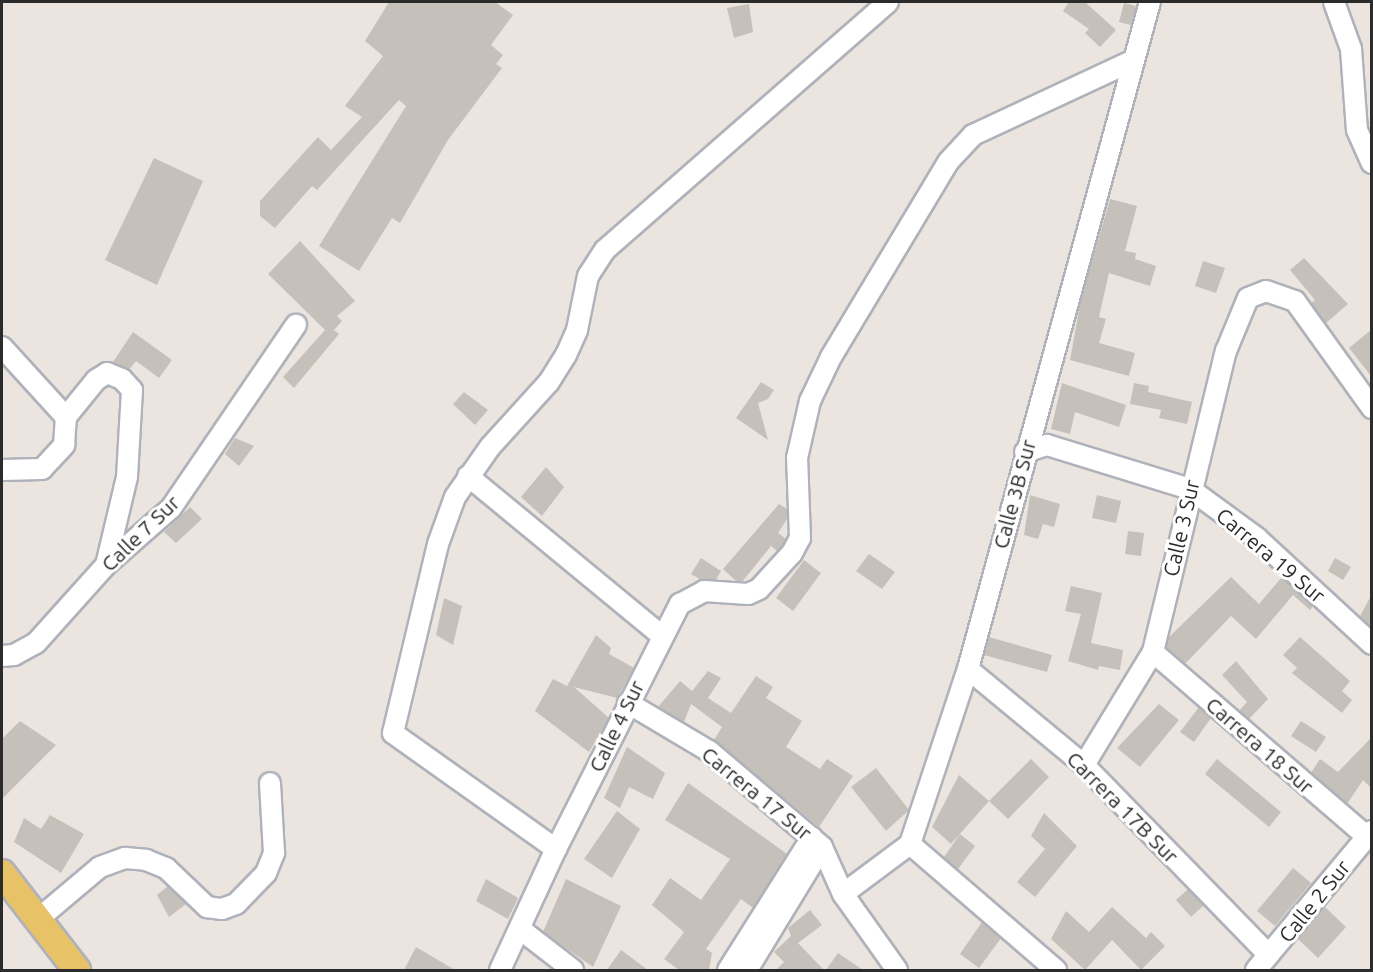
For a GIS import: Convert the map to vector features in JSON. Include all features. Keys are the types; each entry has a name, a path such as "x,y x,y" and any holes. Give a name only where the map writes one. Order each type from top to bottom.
{"main road":[{"path":"2,873 77,970"}],"street":[{"path":"556,849 393,733 438,544 455,497 468,476 549,382 566,355 577,330 588,276 604,250 888,2"},
{"name":"Calle 3B Sur","path":"910,844 968,669 1025,452 1150,2"},
{"path":"1334,2 1351,49 1355,119 1367,158"},
{"name":"Calle 4 Sur","path":"500,970 556,849 661,635 680,604 704,591 748,594 759,589 792,553 800,538 797,458 810,401 831,357 948,162 973,135 1132,61"},
{"name":"Calle 3 Sur","path":"1084,765 1153,652 1190,489 1226,351 1248,298 1266,291 1295,301 1371,408"},
{"name":"Calle 7 Sur","path":"2,656 14,655 36,644 106,565 171,508 296,325"},
{"path":"2,347 66,417"},
{"path":"2,470 42,469 64,445 66,417 96,380 108,373 122,379 132,390 126,477 106,565"},
{"name":"Carrera 19 Sur","path":"1025,452 1047,445 1190,489 1257,538 1371,644"},
{"path":"468,476 661,635"},
{"name":"Carrera 18 Sur","path":"1153,652 1369,834"},
{"name":"Carrera 17B Sur","path":"968,669 1084,765 1269,955"},
{"name":"Carrera 17 Sur","path":"628,703 710,750 817,842 843,894 897,970"},
{"path":"37,920 100,867 125,858 147,860 166,868 207,907 222,909 236,904 260,881 274,853 270,783"},
{"name":"Calle 2 Sur","path":"1256,970 1369,834"},
{"path":"728,970 817,842"},
{"path":"747,970 817,842"},
{"path":"843,894 910,844 1056,970"},
{"path":"520,929 573,970"}],"building":[{"path":"389,2 495,2 513,15 491,45 503,55 496,64 502,68 448,140 400,223 392,218 359,271 319,246 406,106 399,100 317,190 312,186 275,228 260,216 260,201 318,137 331,150 362,117 345,106 383,56 365,41"},
{"path":"1069,2 1085,2 1116,30 1100,47 1085,33 1089,29 1063,11"},
{"path":"1124,3 1136,6 1131,25 1119,22"},
{"path":"749,4 753,32 734,38 727,8"},
{"path":"154,158 203,181 157,285 105,260"},
{"path":"1110,199 1137,206 1125,251 1136,253 1135,259 1156,266 1150,286 1109,273 1099,317 1106,319 1099,343 1135,353 1129,376 1070,360 1081,299"},
{"path":"300,241 355,301 337,316 342,321 334,330 339,334 294,388 283,377 325,330 268,274"},
{"path":"1304,258 1348,304 1326,323 1311,303 1315,300 1290,270"},
{"path":"1203,261 1225,268 1216,293 1195,286"},
{"path":"1371,330 1371,376 1349,348"},
{"path":"133,332 172,360 159,378 136,361 129,370 113,362"},
{"path":"761,382 774,390 768,399 758,403 768,440 736,418"},
{"path":"1062,383 1126,405 1119,427 1075,412 1070,434 1051,429"},
{"path":"1134,383 1149,386 1148,392 1192,402 1187,424 1159,418 1161,410 1130,404"},
{"path":"464,392 488,410 475,425 453,404"},
{"path":"235,438 254,446 239,466 225,454"},
{"path":"546,467 564,487 542,516 521,497"},
{"path":"1030,495 1060,504 1054,527 1043,524 1038,539 1024,535"},
{"path":"1097,495 1121,501 1116,523 1092,518"},
{"path":"779,504 787,509 787,519 778,533 786,539 777,551 771,546 742,582 736,581 723,569"},
{"path":"190,507 202,519 176,543 164,532"},
{"path":"1128,531 1144,533 1141,556 1125,554"},
{"path":"869,554 895,572 882,589 856,571"},
{"path":"701,558 721,571 716,580 701,580 691,574"},
{"path":"1335,558 1351,567 1343,580 1328,571"},
{"path":"804,560 821,573 793,611 776,598"},
{"path":"1231,577 1259,604 1282,577 1313,606 1310,610 1293,595 1256,639 1231,616 1185,664 1166,648 1169,637"},
{"path":"1071,586 1102,593 1091,643 1123,650 1120,670 1099,666 1098,670 1068,661 1081,614 1065,611"},
{"path":"1371,596 1371,627 1360,616"},
{"path":"444,598 462,606 453,645 436,635"},
{"path":"596,635 611,648 609,654 634,668 617,698 574,687 609,718 589,752 535,711 553,679 567,686"},
{"path":"989,637 1052,655 1047,672 984,655"},
{"path":"1300,637 1350,681 1342,691 1352,700 1342,713 1292,673 1297,668 1283,655"},
{"path":"1236,661 1268,699 1249,719 1239,711 1247,702 1222,675"},
{"path":"708,671 721,678 708,698 731,713 756,676 773,687 766,698 802,721 786,747 820,769 827,759 853,776 819,827 714,740 722,727 691,704 684,722 658,707 680,681 692,691"},
{"path":"1159,704 1179,720 1140,767 1117,748"},
{"path":"1199,707 1211,718 1194,742 1180,732"},
{"path":"20,721 56,745 2,799 2,739"},
{"path":"1301,721 1326,737 1316,752 1291,736"},
{"path":"1371,738 1371,788 1363,780 1347,804 1311,773 1320,759 1338,772"},
{"path":"627,747 665,773 653,799 629,787 620,808 604,798"},
{"path":"1031,759 1049,777 1008,819 989,801"},
{"path":"1217,759 1281,812 1269,827 1205,774"},
{"path":"876,768 909,810 886,831 851,787"},
{"path":"959,775 989,801 951,844 932,827"},
{"path":"688,783 787,854 753,908 741,899 706,949 712,953 709,970 679,970 664,959 684,932 652,905 670,878 701,900 730,859 665,820"},
{"path":"617,811 640,829 612,878 584,859"},
{"path":"1044,813 1077,846 1035,897 1017,882 1045,849 1031,836"},
{"path":"50,815 84,834 61,873 14,842 24,818 41,829"},
{"path":"960,834 975,846 958,869 944,857"},
{"path":"1293,868 1311,883 1275,926 1257,911"},
{"path":"486,879 518,898 508,919 476,901"},
{"path":"566,879 621,906 593,967 543,932"},
{"path":"168,886 186,904 169,917 157,895"},
{"path":"1188,889 1204,905 1191,917 1176,900"},
{"path":"1112,907 1146,938 1151,932 1165,946 1141,970 1112,940 1085,970 1051,939 1066,911 1089,932"},
{"path":"1325,907 1346,927 1318,958 1298,939"},
{"path":"810,910 822,925 798,943 824,970 776,970 784,962 774,952 791,936 788,928"},
{"path":"982,922 1001,938 979,968 960,954"},
{"path":"416,947 455,970 404,970"},
{"path":"621,950 648,970 607,970"},
{"path":"838,953 863,970 826,970"}]}
